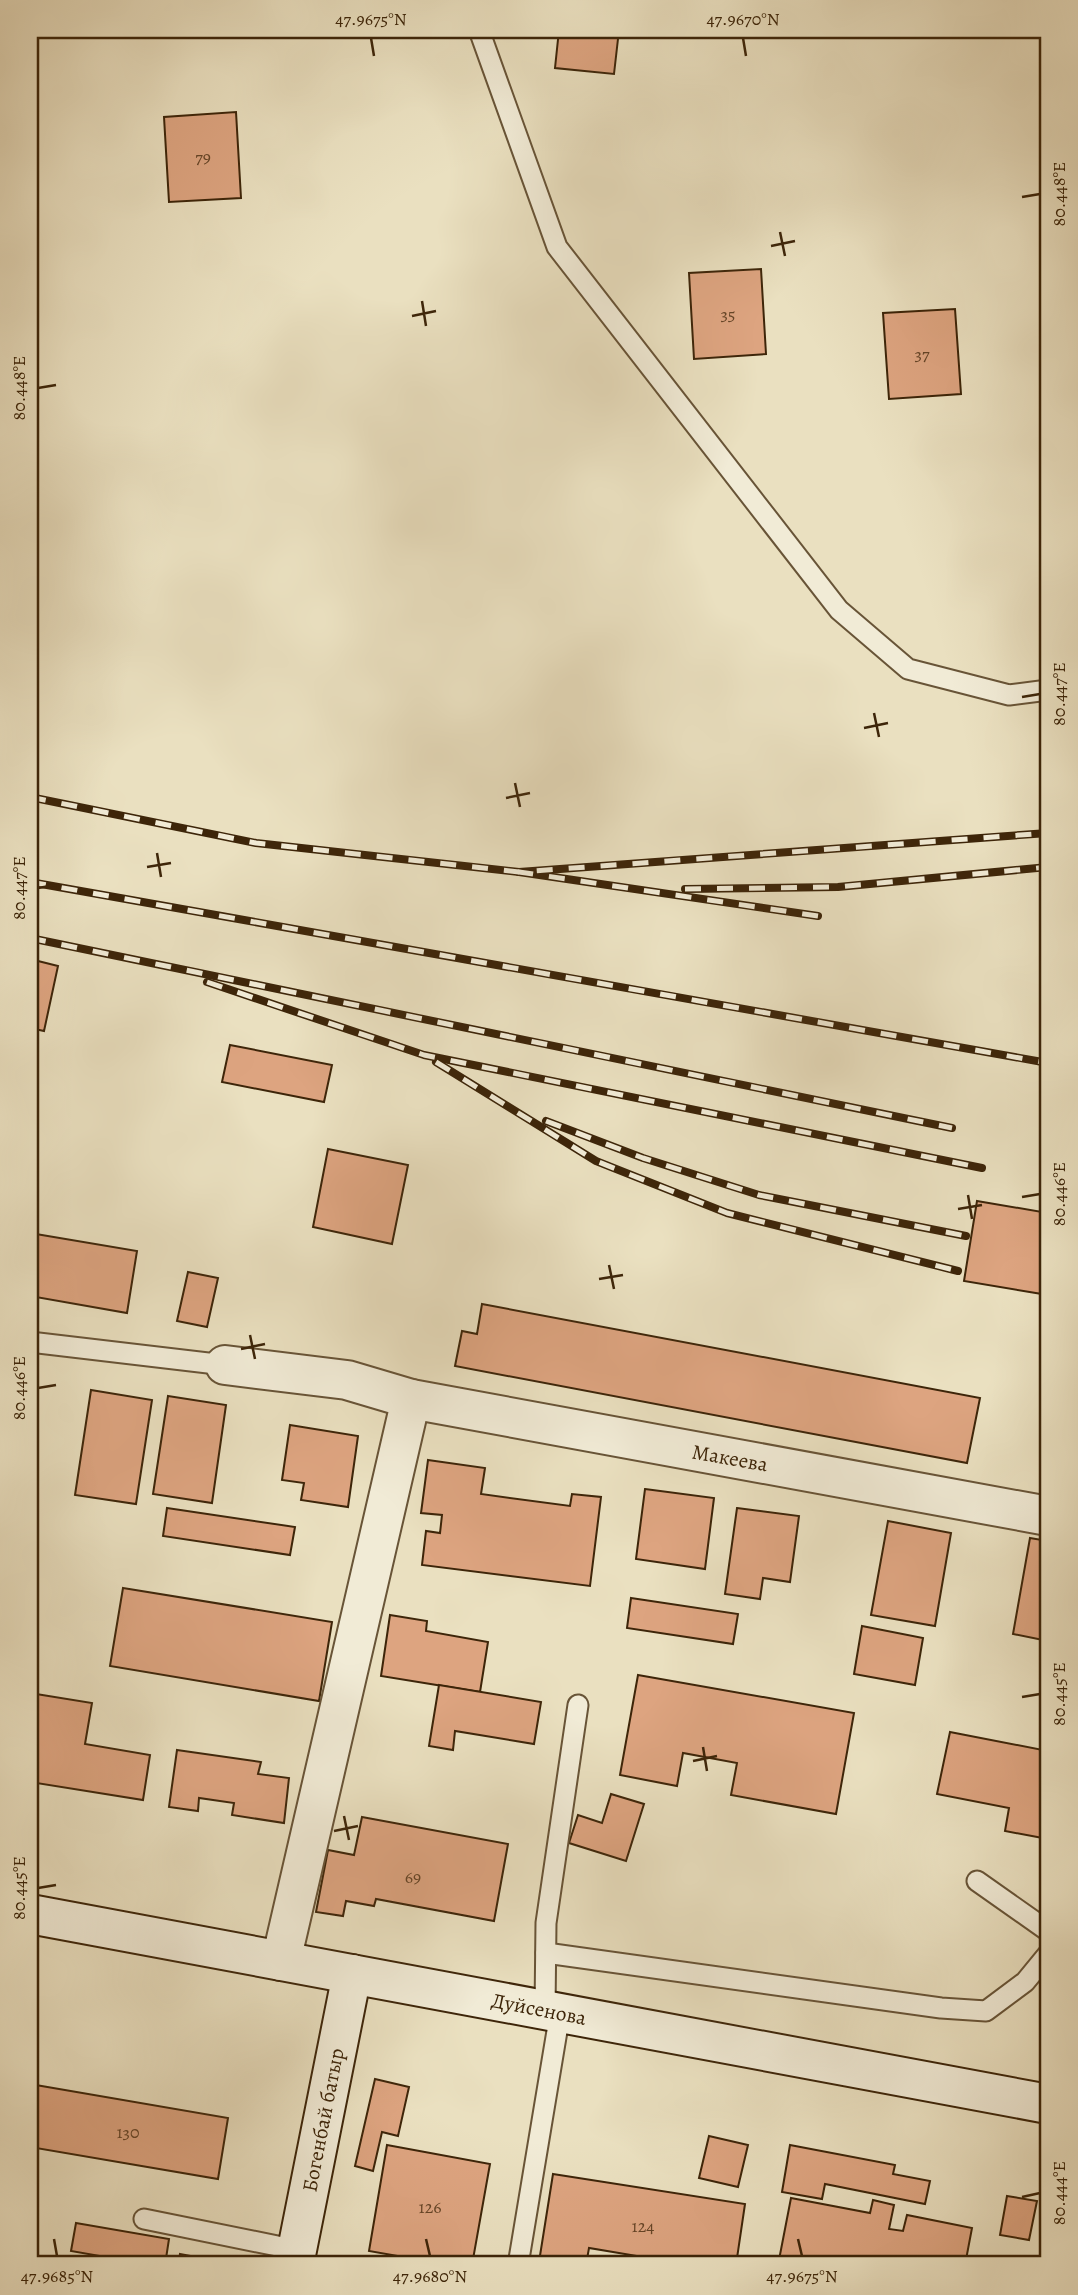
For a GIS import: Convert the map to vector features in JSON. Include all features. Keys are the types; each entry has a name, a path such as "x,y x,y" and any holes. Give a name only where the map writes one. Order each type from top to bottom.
{"street":[{"name":"Макеева","path":"225,1365 347,1380 411,1399 1048,1516"},
{"path":"281,1961 411,1399"},
{"name":"Дуйсенова","path":"30,1914 1048,2104"},
{"name":"Богенбай батыр","path":"296,2258 352,1974"}],"lane":[{"path":"480,30 557,247 839,610 908,669 1009,695 1048,690"},
{"path":"30,1342 225,1365"},
{"path":"518,2265 552,2011 546,1923 578,1705"},
{"path":"977,1881 1048,1931"},
{"path":"546,1953 941,2008 986,2011 1025,1982 1048,1954"},
{"path":"144,2220 296,2258"}],"building":[{"path":"559,30 619,30 614,74 555,68"},
{"path":"236,112 241,198 169,202 164,117"},
{"path":"761,269 766,354 694,359 689,273"},
{"path":"955,309 961,394 889,399 883,313"},
{"path":"30,959 58,966 44,1031 30,1028"},
{"path":"230,1045 332,1065 324,1102 222,1082"},
{"path":"328,1149 408,1165 392,1244 313,1227"},
{"path":"977,1201 1048,1213 1048,1295 964,1281"},
{"path":"30,1233 137,1251 127,1313 30,1296"},
{"path":"188,1272 218,1278 207,1327 177,1321"},
{"path":"482,1304 980,1398 967,1463 455,1366 462,1331 477,1334"},
{"path":"91,1390 152,1400 136,1504 75,1495"},
{"path":"168,1396 226,1405 212,1503 153,1494"},
{"path":"290,1425 358,1436 348,1507 301,1500 304,1483 282,1480"},
{"path":"428,1460 485,1468 481,1494 570,1506 572,1494 601,1497 590,1586 422,1565 426,1531 440,1533 442,1515 421,1513"},
{"path":"645,1489 714,1498 705,1569 636,1559"},
{"path":"167,1508 295,1527 290,1555 163,1536"},
{"path":"737,1508 799,1516 790,1582 763,1578 760,1599 725,1594"},
{"path":"888,1521 951,1533 935,1626 871,1615"},
{"path":"1030,1538 1048,1541 1048,1641 1013,1634"},
{"path":"123,1588 332,1622 319,1701 110,1666"},
{"path":"631,1598 738,1614 733,1644 627,1628"},
{"path":"390,1615 427,1621 426,1631 488,1642 480,1692 381,1676"},
{"path":"862,1626 923,1638 915,1685 854,1674"},
{"path":"638,1675 854,1713 836,1814 731,1795 737,1763 683,1753 677,1786 620,1775"},
{"path":"439,1685 541,1702 534,1744 455,1731 453,1750 429,1746"},
{"path":"30,1693 92,1703 85,1744 150,1755 143,1800 30,1782"},
{"path":"950,1732 1048,1751 1048,1839 1005,1831 1009,1808 937,1794"},
{"path":"177,1750 261,1762 258,1774 289,1778 284,1823 232,1815 234,1803 199,1798 198,1811 169,1807"},
{"path":"611,1794 644,1804 626,1861 569,1843 578,1815 602,1823"},
{"path":"362,1817 508,1844 494,1921 376,1899 374,1906 346,1901 343,1916 316,1912 328,1850 354,1855"},
{"path":"375,2079 409,2087 398,2136 382,2132 373,2171 355,2166"},
{"path":"30,2084 228,2118 218,2179 30,2147"},
{"path":"709,2136 748,2145 738,2187 699,2178"},
{"path":"387,2145 490,2164 472,2265 449,2265 369,2251"},
{"path":"790,2145 895,2165 893,2174 930,2181 925,2204 825,2184 822,2199 782,2192"},
{"path":"553,2174 745,2204 736,2265 648,2265 649,2258 589,2248 586,2265 539,2262"},
{"path":"1007,2196 1037,2201 1029,2240 1000,2235"},
{"path":"791,2198 870,2213 873,2200 894,2205 889,2229 903,2231 907,2215 972,2228 965,2265 778,2265"},
{"path":"76,2223 169,2239 165,2265 98,2265 100,2256 71,2251"},
{"path":"180,2254 228,2263 228,2265 178,2265"},
{"path":"994,2260 1034,2265 994,2265"}],"railway":[{"path":"30,797 256,843 519,872"},
{"path":"818,916 519,872 1048,833"},
{"path":"685,889 838,887 1048,867"},
{"path":"30,882 1048,1063"},
{"path":"30,938 952,1128"},
{"path":"207,982 424,1055 982,1168"},
{"path":"436,1062 596,1161 727,1213 958,1271"},
{"path":"546,1121 643,1158 759,1195 966,1236"}]}
